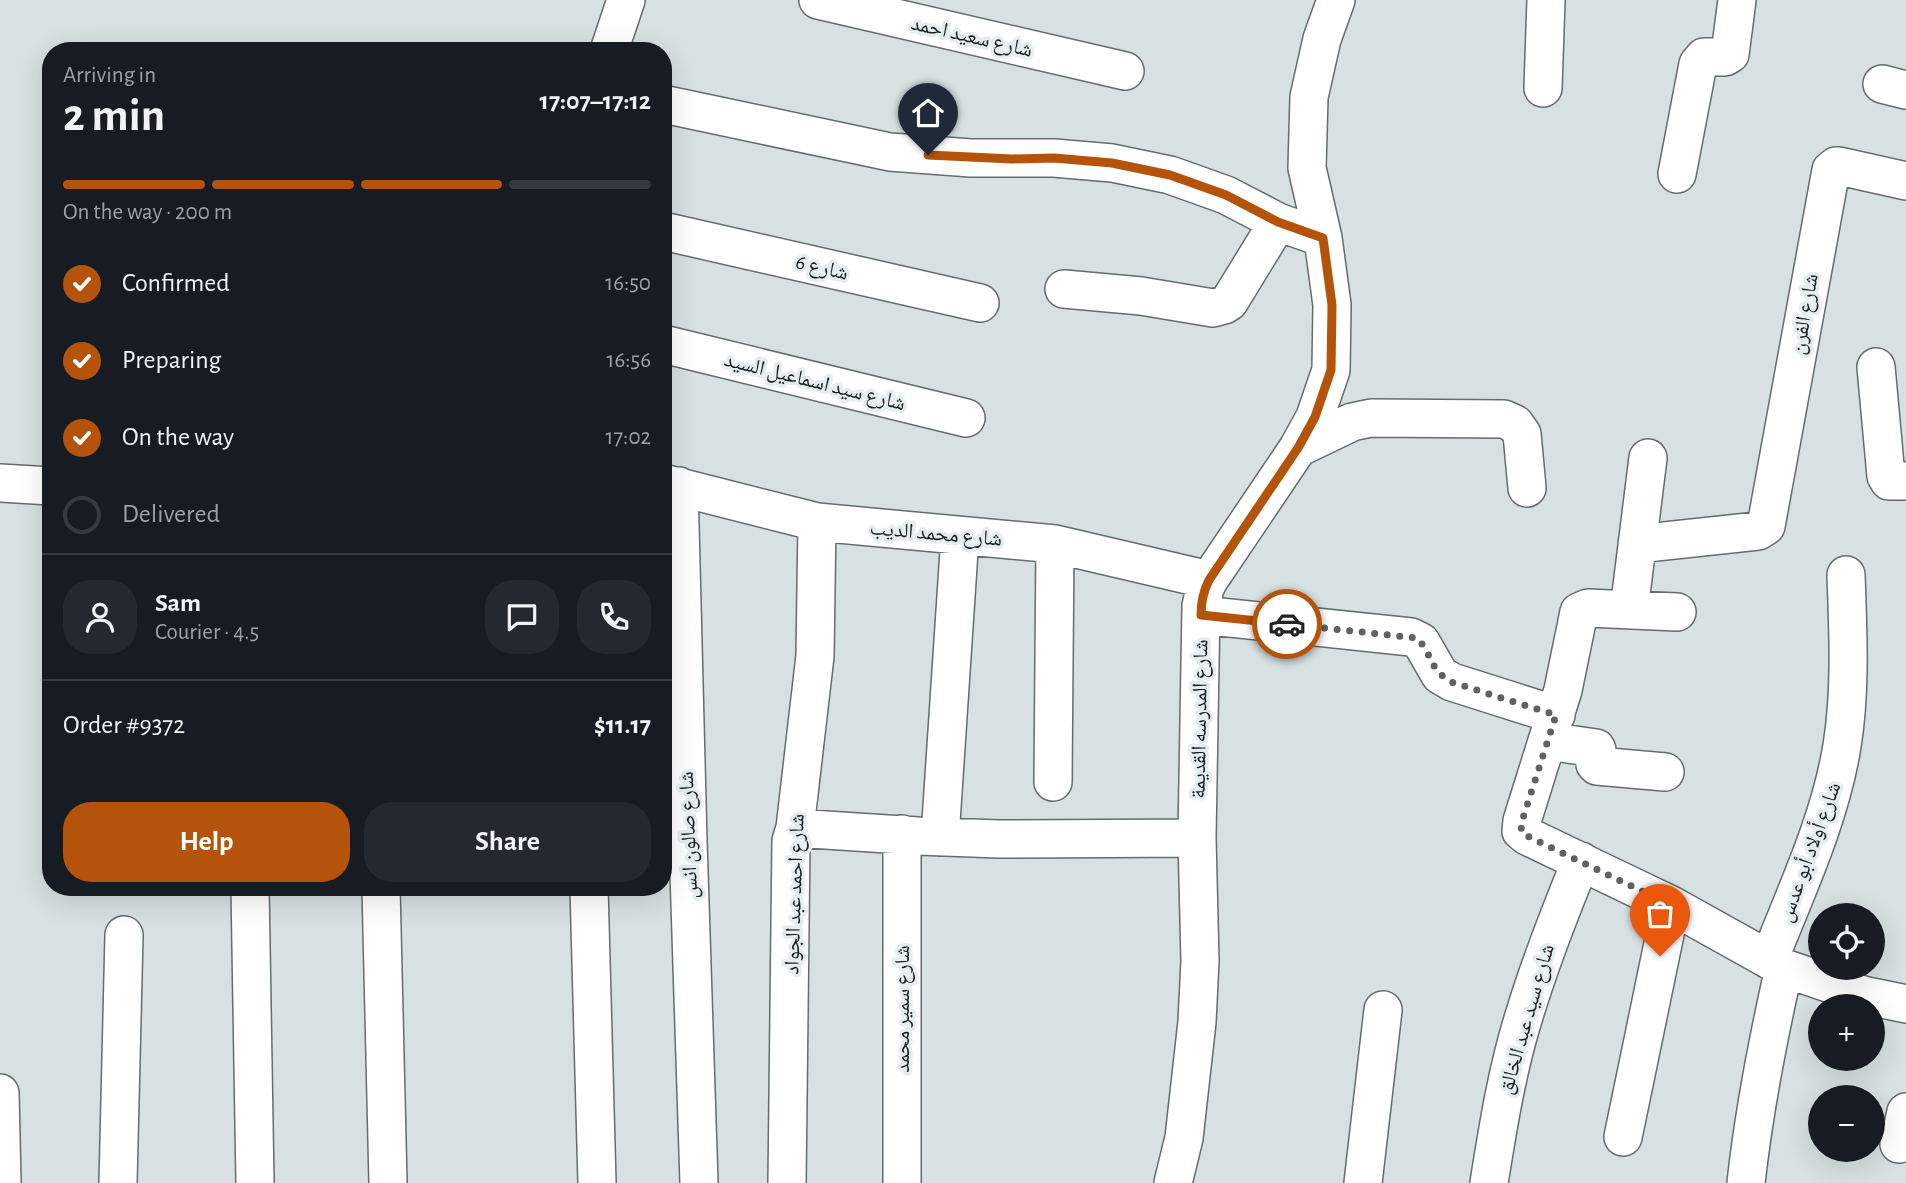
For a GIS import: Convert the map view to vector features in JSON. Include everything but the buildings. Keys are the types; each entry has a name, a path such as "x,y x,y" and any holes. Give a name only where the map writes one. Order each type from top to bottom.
{"street":[{"path":"611,42 626,0"},
{"name":"شارع سعيد احمد","path":"818,0 1125,71"},
{"path":"1205,598 1298,448 1315,417 1331,370 1332,305 1323,238 1307,168 1309,97 1322,39 1336,0"},
{"path":"1543,88 1546,0"},
{"path":"1677,174 1698,64 1704,57 1725,57 1730,54 1737,0"},
{"path":"672,106 890,152 1012,159 1054,158 1112,163 1170,175 1204,187 1226,195 1278,222 1323,238"},
{"name":"شارع الفرن","path":"1637,544 1758,531 1766,526 1830,170 1839,166 1905,196"},
{"path":"1064,289 1219,307 1232,297 1278,222"},
{"name":"شارع 6","path":"672,233 980,303"},
{"name":"شارع سيد اسماعيل السيد","path":"672,346 966,418"},
{"path":"1879,368 1885,476 1889,481 1906,481"},
{"path":"1298,448 1352,422 1371,418 1504,419 1516,424 1522,434 1527,488"},
{"path":"1629,610 1648,458"},
{"path":"0,483 42,485"},
{"name":"شارع محمد الديب","path":"672,485 817,522 1055,544 1205,598 1411,637 1421,642 1440,675 1596,748 1597,766 1665,772"},
{"name":"شارع احمد عبد الجواد","path":"788,1183 791,841 815,656 817,522"},
{"path":"940,837 960,536"},
{"path":"1053,782 1055,544"},
{"name":"شارع صالون انس","path":"672,574 675,842 699,1183"},
{"name":"شارع أولاد أبو عدس","path":"1746,1183 1770,1031 1777,964 1824,819 1842,747 1848,673 1846,575"},
{"name":"شارع المدرسه القديمة","path":"1172,1183 1184,1138 1197,1022 1200,961 1197,838 1205,598"},
{"path":"1677,612 1588,608 1579,612 1563,690 1521,831 1671,905 1777,964 1863,995 1906,1004"},
{"path":"794,828 1025,840 1197,838"},
{"name":"شارع سمير محمد","path":"902,834 902,1183"},
{"name":"شارع سيد عبد الخالق","path":"1489,1183 1503,1099 1523,1018 1549,939 1581,861"},
{"path":"250,896 255,1183"},
{"path":"381,896 388,1183"},
{"path":"589,896 597,1183"},
{"path":"1623,1137 1671,905"},
{"path":"118,1183 124,935"},
{"path":"1363,1183 1383,1010"},
{"path":"0,1093 2,1183"},
{"path":"1144,1183 1172,1183"}],"way so far":[{"path":"1287,624 1417,638 1440,675 1451,682 1556,715 1521,831 1671,905 1660,956"}],"route":[{"path":"928,155 1054,158 1112,163 1170,175 1226,195 1278,222 1323,238 1332,305 1331,370 1315,417 1298,448 1209,580 1201,606 1201,615 1287,624"}]}
